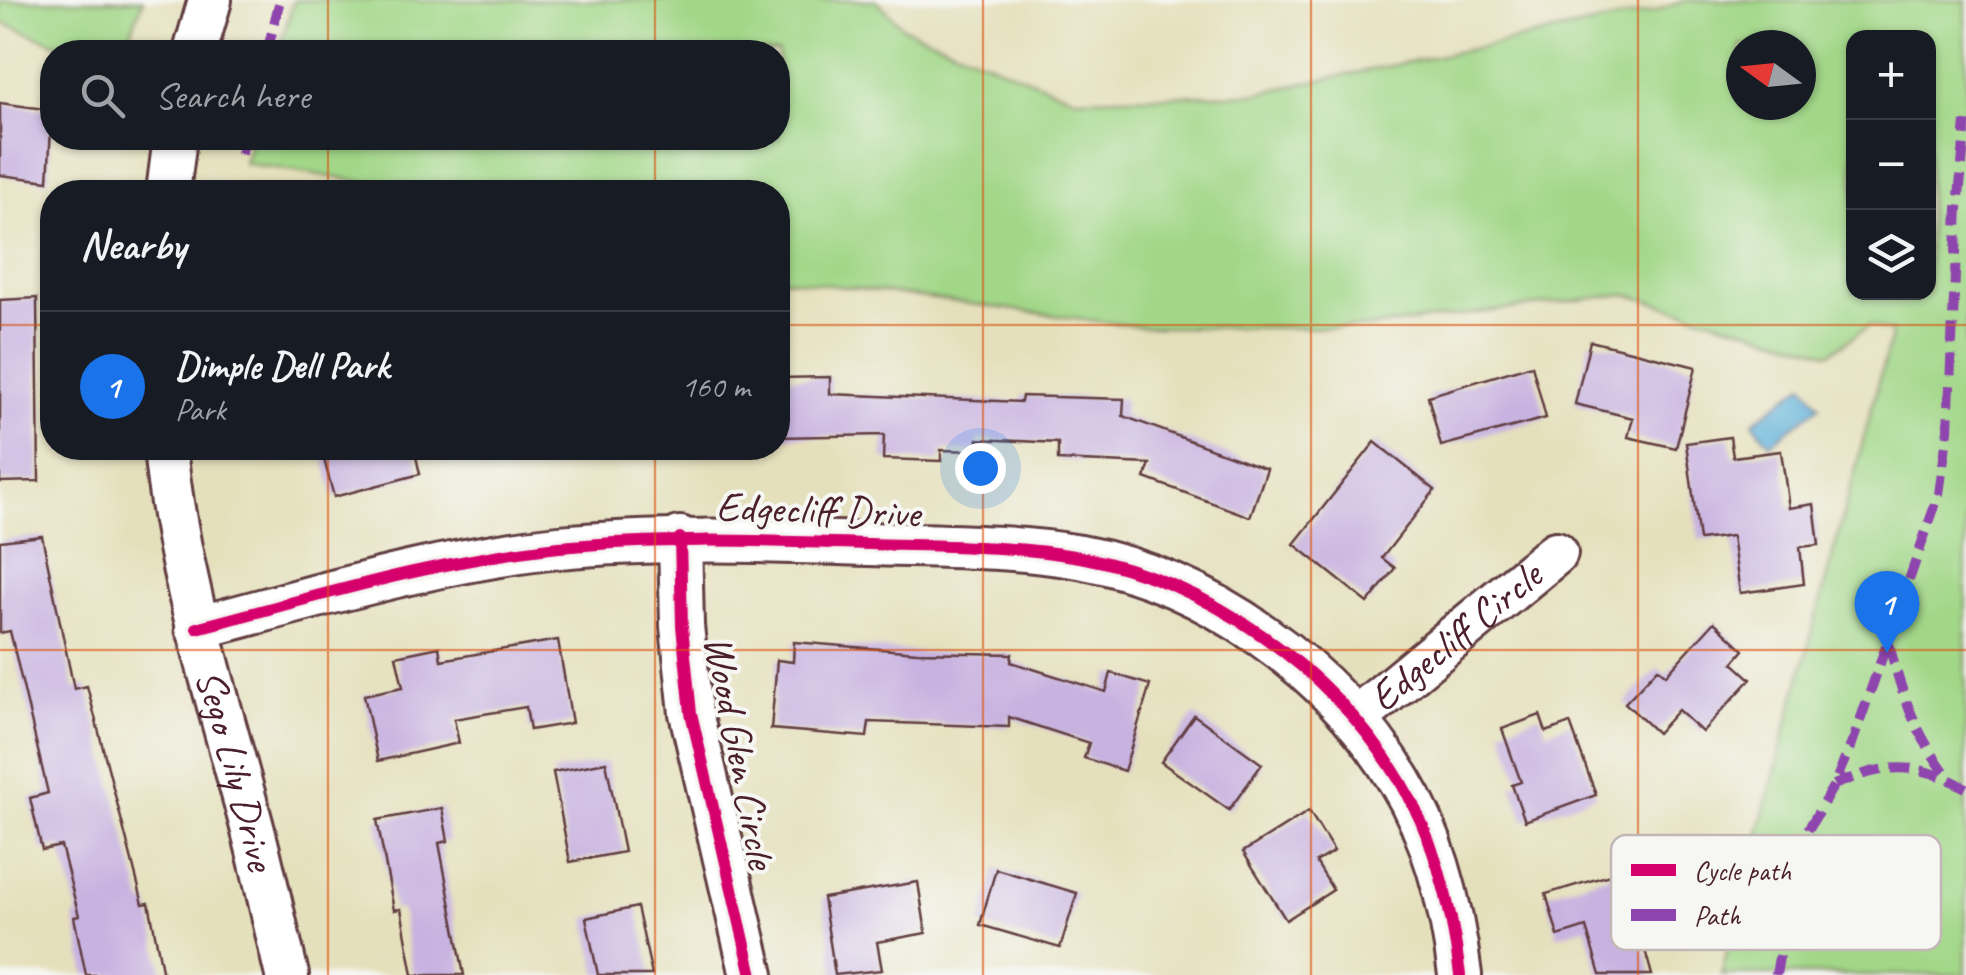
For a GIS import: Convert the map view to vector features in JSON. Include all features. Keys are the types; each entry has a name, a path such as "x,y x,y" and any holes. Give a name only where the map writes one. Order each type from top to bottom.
{"street":[{"path":"198,40 210,0"},
{"path":"170,180 173,150"},
{"name":"Sego Lily Drive","path":"166,460 170,504 197,628 249,814 287,975"},
{"name":"Edgecliff Drive","path":"197,628 439,566 556,548 680,538 1009,548 1082,558 1153,576 1224,612 1293,658 1355,720 1400,782 1434,852 1454,927 1460,975"},
{"name":"Wood Glen Circle","path":"680,538 682,626 691,713 752,975"},
{"name":"Edgecliff Circle","path":"1355,720 1556,553"}],"green space":[{"path":"0,0 143,0 128,40 47,40 0,22"},
{"path":"294,0 876,0 904,28 1075,98 1253,94 1656,11 1686,0 1966,0 1966,975 1721,975 1728,950 1941,950 1941,835 1758,835 1892,332 1870,325 1830,353 1626,294 1363,328 1142,327 790,280 790,180 351,180 244,163 248,150 790,150 790,40 282,40"}],"water":[{"path":"1804,384 1820,406 1770,444 1753,422"}],"building":[{"path":"0,103 40,108 40,150 50,150 48,180 0,175"},
{"path":"37,298 39,481 0,482 0,300"},
{"path":"1590,341 1696,367 1676,448 1628,437 1633,418 1575,404"},
{"path":"1532,365 1546,418 1441,446 1428,396"},
{"path":"830,377 830,394 1021,402 1022,396 1124,399 1123,416 1267,469 1250,517 1145,478 1150,464 1058,460 1058,443 978,439 977,451 941,450 941,461 883,459 884,435 790,437 790,378"},
{"path":"1730,437 1733,457 1781,451 1789,508 1814,504 1819,545 1800,547 1804,584 1740,593 1732,536 1699,540 1686,443"},
{"path":"1375,442 1435,490 1382,558 1395,568 1368,603 1294,544"},
{"path":"324,460 417,460 420,474 334,497"},
{"path":"42,536 74,689 87,686 143,904 149,903 163,975 86,975 74,917 79,916 61,846 42,850 30,798 48,793 10,631 0,633 0,541"},
{"path":"1714,622 1744,650 1733,663 1751,679 1702,732 1678,710 1657,733 1625,703 1658,668 1666,675"},
{"path":"558,640 572,723 530,730 526,707 454,719 459,743 378,761 364,695 403,687 396,656 439,647 441,660"},
{"path":"794,642 917,652 1012,654 1011,662 1106,692 1111,673 1150,685 1124,771 1084,758 1089,743 1009,717 1009,727 869,722 867,737 771,729 777,660 793,662"},
{"path":"1194,715 1262,764 1229,810 1161,762"},
{"path":"1540,715 1546,732 1570,723 1596,795 1525,821 1512,785 1521,782 1502,729"},
{"path":"606,762 624,852 570,862 553,772"},
{"path":"442,808 448,841 439,843 464,975 413,975 401,909 394,910 377,820"},
{"path":"1309,811 1334,851 1316,862 1333,890 1286,920 1243,852"},
{"path":"996,869 1077,893 1060,948 980,925"},
{"path":"1611,875 1611,950 1645,950 1652,975 1600,975 1586,927 1558,936 1546,894"},
{"path":"918,882 926,933 877,942 882,970 835,975 823,898"},
{"path":"637,907 652,975 598,975 586,918"}],"marked path":[{"path":"270,40 280,0"},
{"path":"1805,835 1834,785 1854,738 1939,494 1948,430 1966,122"},
{"path":"241,154 242,150"},
{"path":"1889,644 1912,716 1951,780"},
{"path":"1834,785 1870,772 1901,768 1932,773 1966,788"},
{"path":"1776,975 1780,950"}],"cycle path":[{"path":"680,538 682,626 691,713 752,975"},
{"path":"197,628 422,570 513,553 598,544 714,541 975,547 1054,553 1128,569 1175,586 1263,636 1303,667 1372,740 1413,804 1433,851 1447,900 1460,975"}],"place":[{"name":"Dimple Dell Park","path":"1887,653"}]}
